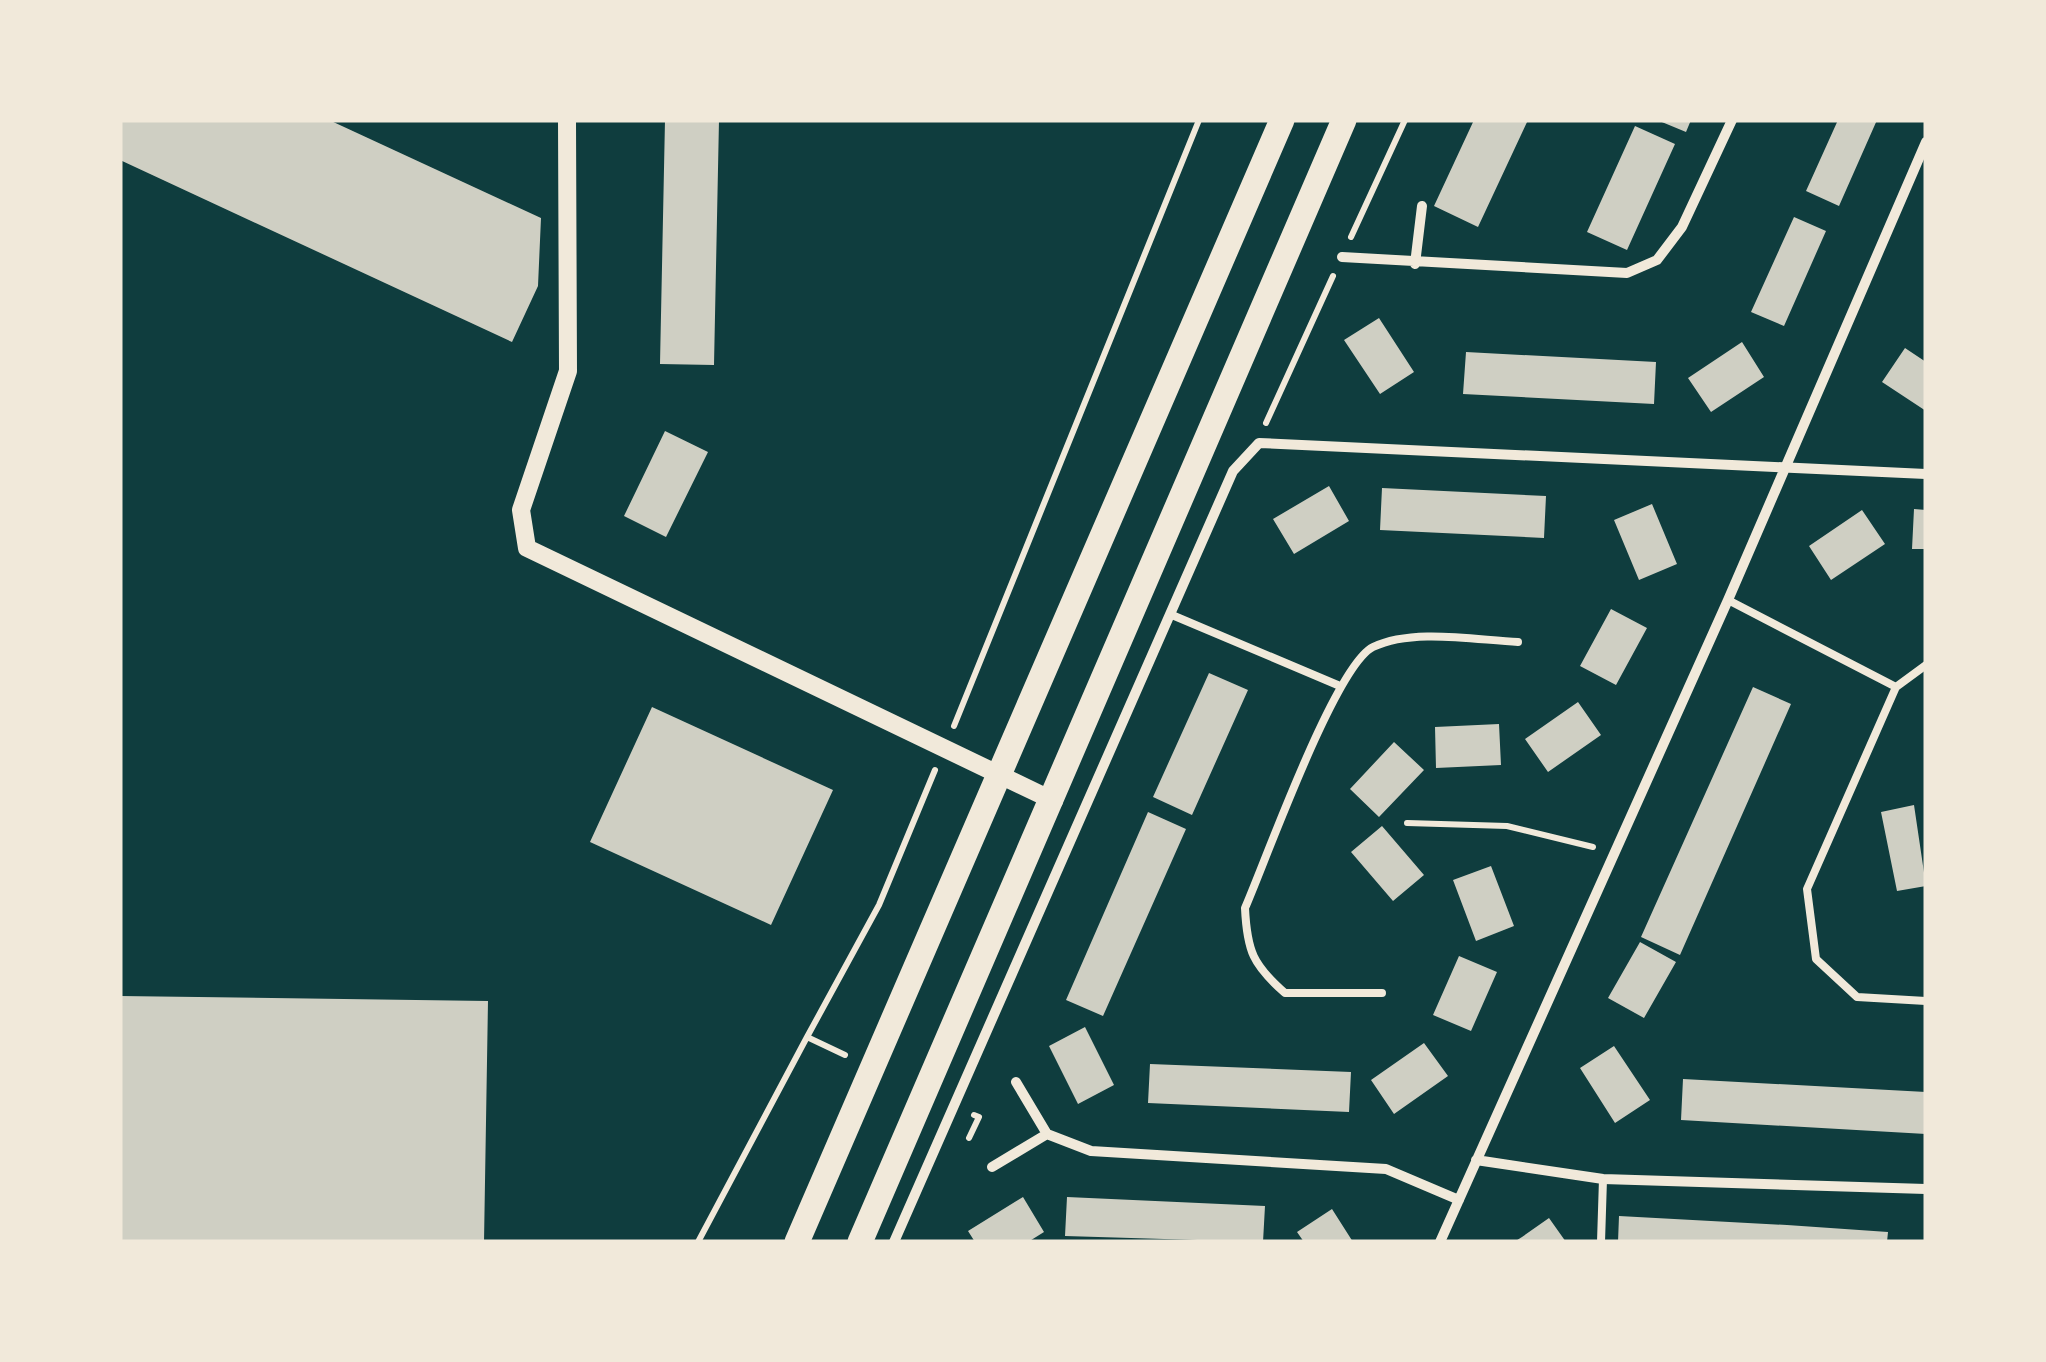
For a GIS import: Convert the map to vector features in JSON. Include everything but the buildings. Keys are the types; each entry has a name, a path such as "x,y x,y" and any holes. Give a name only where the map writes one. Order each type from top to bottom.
{"main road":[{"path":"798,1242 1282,120"},
{"path":"860,1242 1054,801 1344,120"}],"street":[{"path":"567,120 568,370 520,510 527,548 1054,801"},
{"path":"1342,257 1626,273 1657,260 1682,226 1732,120"},
{"path":"1440,1242 1728,600 1926,142"},
{"path":"1415,264 1422,206"},
{"path":"894,1242 1234,471 1258,443 1926,474"},
{"path":"1016,1082 1047,1134 1091,1152 1386,1169 1459,1200"},
{"path":"992,1166 1047,1134"},
{"path":"1476,1160 1603,1178 1926,1189"}],"lane":[{"path":"1728,600 1896,686"},
{"path":"1172,614 1340,686"},
{"path":"1382,993 1286,993 1260,971 1247,942 1245,908 1340,686 1369,649 1397,638 1518,642"},
{"path":"1926,665 1896,686 1807,890 1816,959 1857,997 1926,1002"},
{"path":"1600,1242 1603,1178"}],"path":[{"path":"807,1038 879,905 1199,120"},
{"path":"1258,443 1282,380 1405,120"},
{"path":"1407,823 1507,826 1558,836 1614,854"}]}
